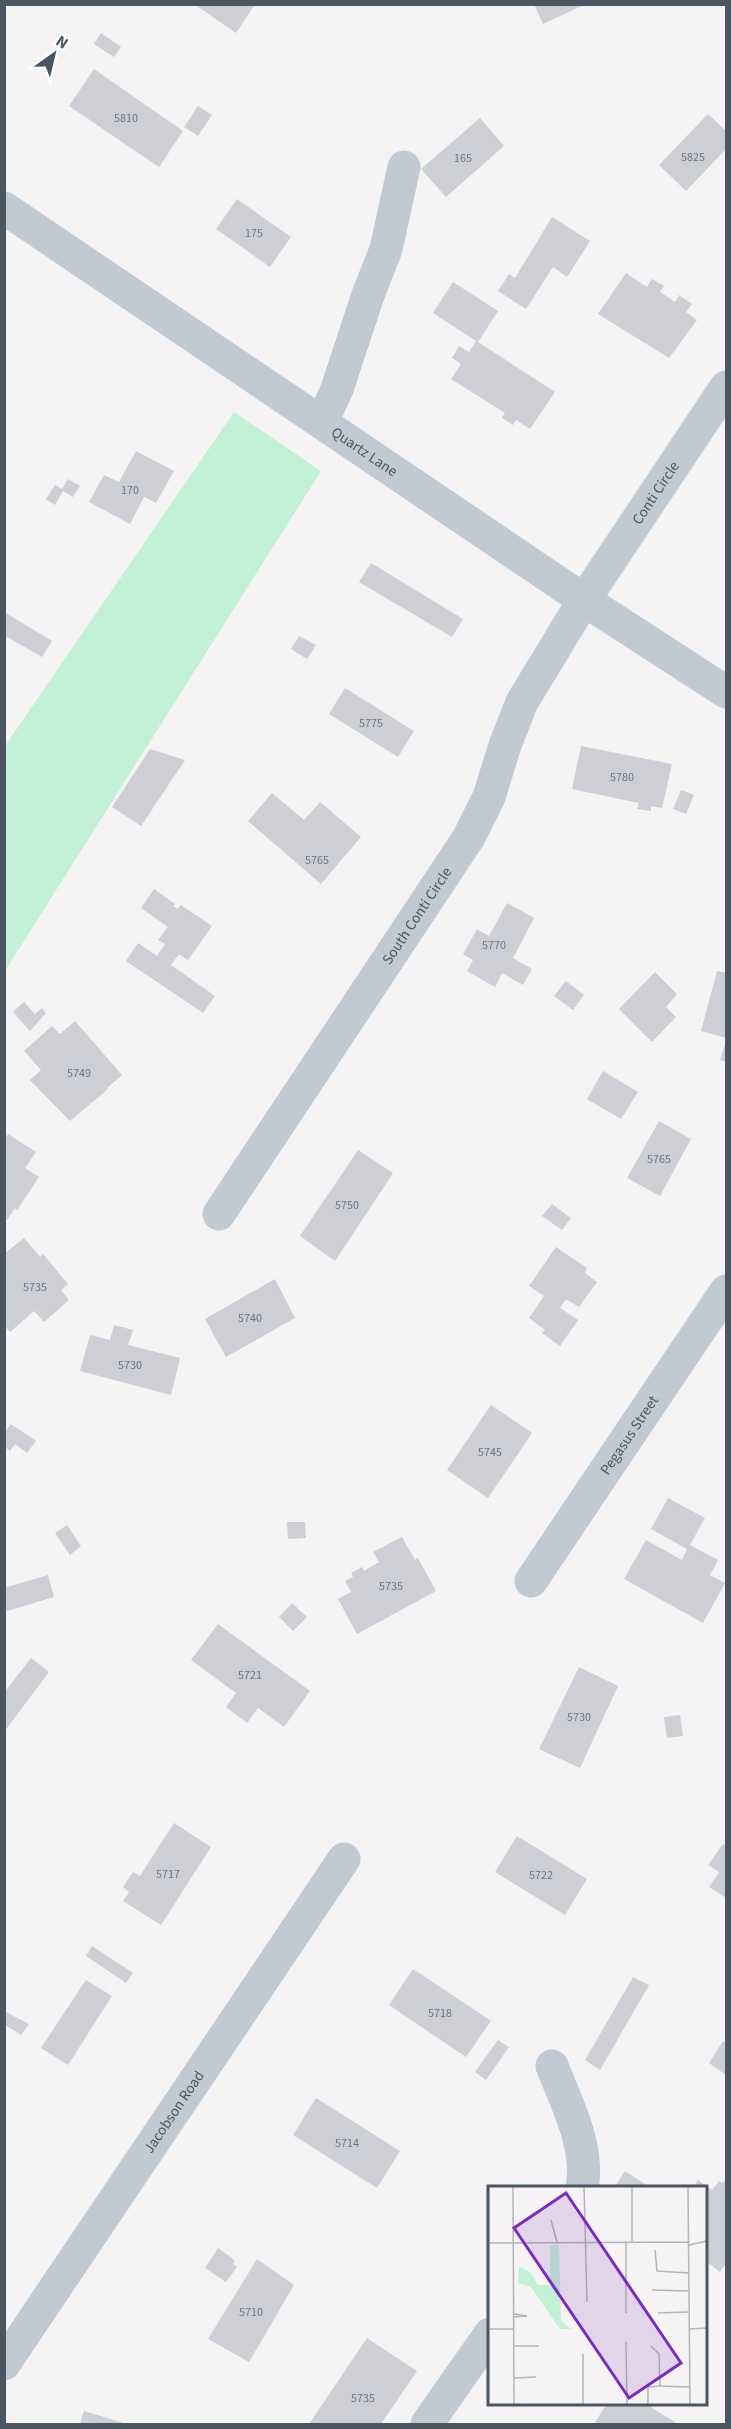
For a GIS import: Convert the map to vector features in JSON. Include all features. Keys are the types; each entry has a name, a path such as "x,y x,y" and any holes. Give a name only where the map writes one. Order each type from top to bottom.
{"street":[{"path":"322,422 340,379 386,249 404,167"},
{"name":"Quartz Lane","path":"4,208 584,600 726,692"},
{"name":"Conti Circle","path":"584,600 726,387"},
{"name":"South Conti Circle","path":"219,1214 469,837 489,798 505,745 522,702 584,600"},
{"name":"Pegasus Street","path":"531,1581 726,1291"},
{"name":"Jacobson Road","path":"4,2364 344,1859"},
{"path":"552,2066 577,2134 582,2161 582,2186"},
{"path":"427,2424 488,2335"}],"green space":[{"path":"234,412 321,471 5,971 5,746"}],"building":[{"path":"194,4 255,4 236,33"},
{"path":"534,4 586,4 543,24"},
{"path":"101,33 121,47 114,57 94,44"},
{"path":"94,69 183,131 159,167 69,106"},
{"path":"198,106 212,115 198,136 184,127"},
{"path":"708,114 726,131 726,149 686,191 659,165"},
{"path":"480,118 504,146 446,197 421,169"},
{"path":"237,199 291,237 270,267 216,229"},
{"path":"552,217 590,241 567,277 553,267 526,309 498,291 509,274 515,278"},
{"path":"626,273 647,287 652,279 664,286 660,292 675,302 679,295 692,304 686,312 697,320 669,358 598,314"},
{"path":"453,282 498,311 478,342 555,392 530,429 516,420 513,425 502,418 505,413 451,379 461,364 452,358 459,346 469,352 476,341 433,313"},
{"path":"136,451 174,471 156,503 144,497 130,524 89,502 104,475 119,482"},
{"path":"68,479 80,486 73,497 63,491 55,505 46,499 55,485 62,489"},
{"path":"371,563 463,619 452,637 359,582"},
{"path":"4,612 52,641 42,657 4,635"},
{"path":"299,636 316,645 307,659 291,649"},
{"path":"345,688 414,731 398,757 329,714"},
{"path":"581,746 672,764 662,808 651,806 651,811 637,809 639,803 572,789"},
{"path":"150,749 185,760 141,826 112,807"},
{"path":"681,790 694,795 686,814 673,809"},
{"path":"272,793 304,820 320,802 361,837 321,884 248,821"},
{"path":"154,889 175,904 173,906 178,909 181,905 212,926 188,960 179,954 171,965 215,996 203,1013 126,961 138,943 157,956 165,944 158,940 168,927 141,908"},
{"path":"507,903 534,918 513,958 532,969 523,985 502,973 495,987 467,971 473,960 463,954 477,929 489,936"},
{"path":"717,971 726,973 726,1038 701,1031"},
{"path":"655,972 677,994 666,1007 676,1017 652,1042 619,1009"},
{"path":"566,981 584,995 573,1010 554,996"},
{"path":"24,1002 35,1014 42,1008 46,1013 30,1031 13,1012"},
{"path":"75,1021 122,1075 70,1121 30,1080 41,1070 24,1051 52,1026 60,1034"},
{"path":"726,1041 726,1062 720,1060"},
{"path":"603,1071 638,1092 621,1119 587,1099"},
{"path":"659,1121 691,1139 660,1196 627,1178"},
{"path":"8,1134 36,1152 25,1168 39,1177 17,1210 15,1208 7,1220 4,1218 4,1141"},
{"path":"358,1150 393,1173 335,1261 300,1236"},
{"path":"552,1204 571,1218 562,1230 542,1216"},
{"path":"24,1238 40,1257 43,1254 68,1284 61,1290 69,1300 44,1322 34,1311 10,1332 4,1325 4,1254"},
{"path":"556,1247 587,1268 585,1273 597,1282 579,1307 566,1299 560,1308 578,1320 560,1346 542,1333 545,1330 529,1318 544,1296 529,1286"},
{"path":"275,1279 295,1318 226,1357 205,1319"},
{"path":"114,1325 133,1330 128,1345 180,1358 171,1395 80,1371 90,1335 110,1340"},
{"path":"491,1405 532,1433 488,1498 447,1470"},
{"path":"11,1424 36,1441 27,1453 15,1444 10,1451 4,1446 4,1433"},
{"path":"668,1498 705,1518 690,1545 718,1560 710,1575 725,1583 703,1623 624,1579 646,1540 682,1560 687,1549 651,1529"},
{"path":"287,1522 305,1522 306,1538 288,1539"},
{"path":"67,1525 81,1546 70,1555 55,1533"},
{"path":"402,1537 415,1560 418,1558 436,1591 357,1634 338,1599 351,1592 345,1581 353,1577 351,1573 362,1567 364,1571 379,1562 373,1552"},
{"path":"48,1575 54,1597 4,1612 4,1588"},
{"path":"292,1603 307,1617 293,1631 279,1617"},
{"path":"218,1624 310,1691 284,1727 258,1708 247,1723 226,1707 236,1693 191,1660"},
{"path":"31,1658 49,1672 4,1732 4,1693"},
{"path":"579,1667 618,1686 580,1768 539,1749"},
{"path":"680,1715 683,1736 667,1738 664,1717"},
{"path":"174,1823 211,1847 161,1925 123,1901 129,1892 123,1887 133,1872 140,1876"},
{"path":"517,1836 587,1879 565,1915 495,1872"},
{"path":"723,1844 726,1846 726,1898 709,1887 719,1872 708,1865"},
{"path":"92,1946 133,1973 126,1983 86,1956"},
{"path":"413,1969 491,2021 466,2057 389,2005"},
{"path":"633,1977 649,1985 600,2070 585,2060"},
{"path":"86,1980 112,1996 68,2065 41,2048"},
{"path":"4,2011 29,2024 21,2035 4,2024"},
{"path":"498,2040 509,2047 486,2080 475,2072"},
{"path":"723,2041 726,2044 726,2075 709,2063"},
{"path":"316,2098 400,2151 377,2188 293,2135"},
{"path":"625,2171 648,2186 615,2186"},
{"path":"726,2178 726,2263 720,2272 707,2262 707,2186 712,2190 719,2181 723,2183"},
{"path":"698,2180 706,2186 694,2186"},
{"path":"218,2248 232,2258 235,2262 233,2264 237,2267 226,2282 205,2268"},
{"path":"257,2259 294,2285 249,2362 208,2339"},
{"path":"367,2338 417,2371 381,2424 309,2424"},
{"path":"606,2405 648,2405 678,2424 598,2424 595,2422"},
{"path":"84,2411 127,2424 80,2424"}]}
